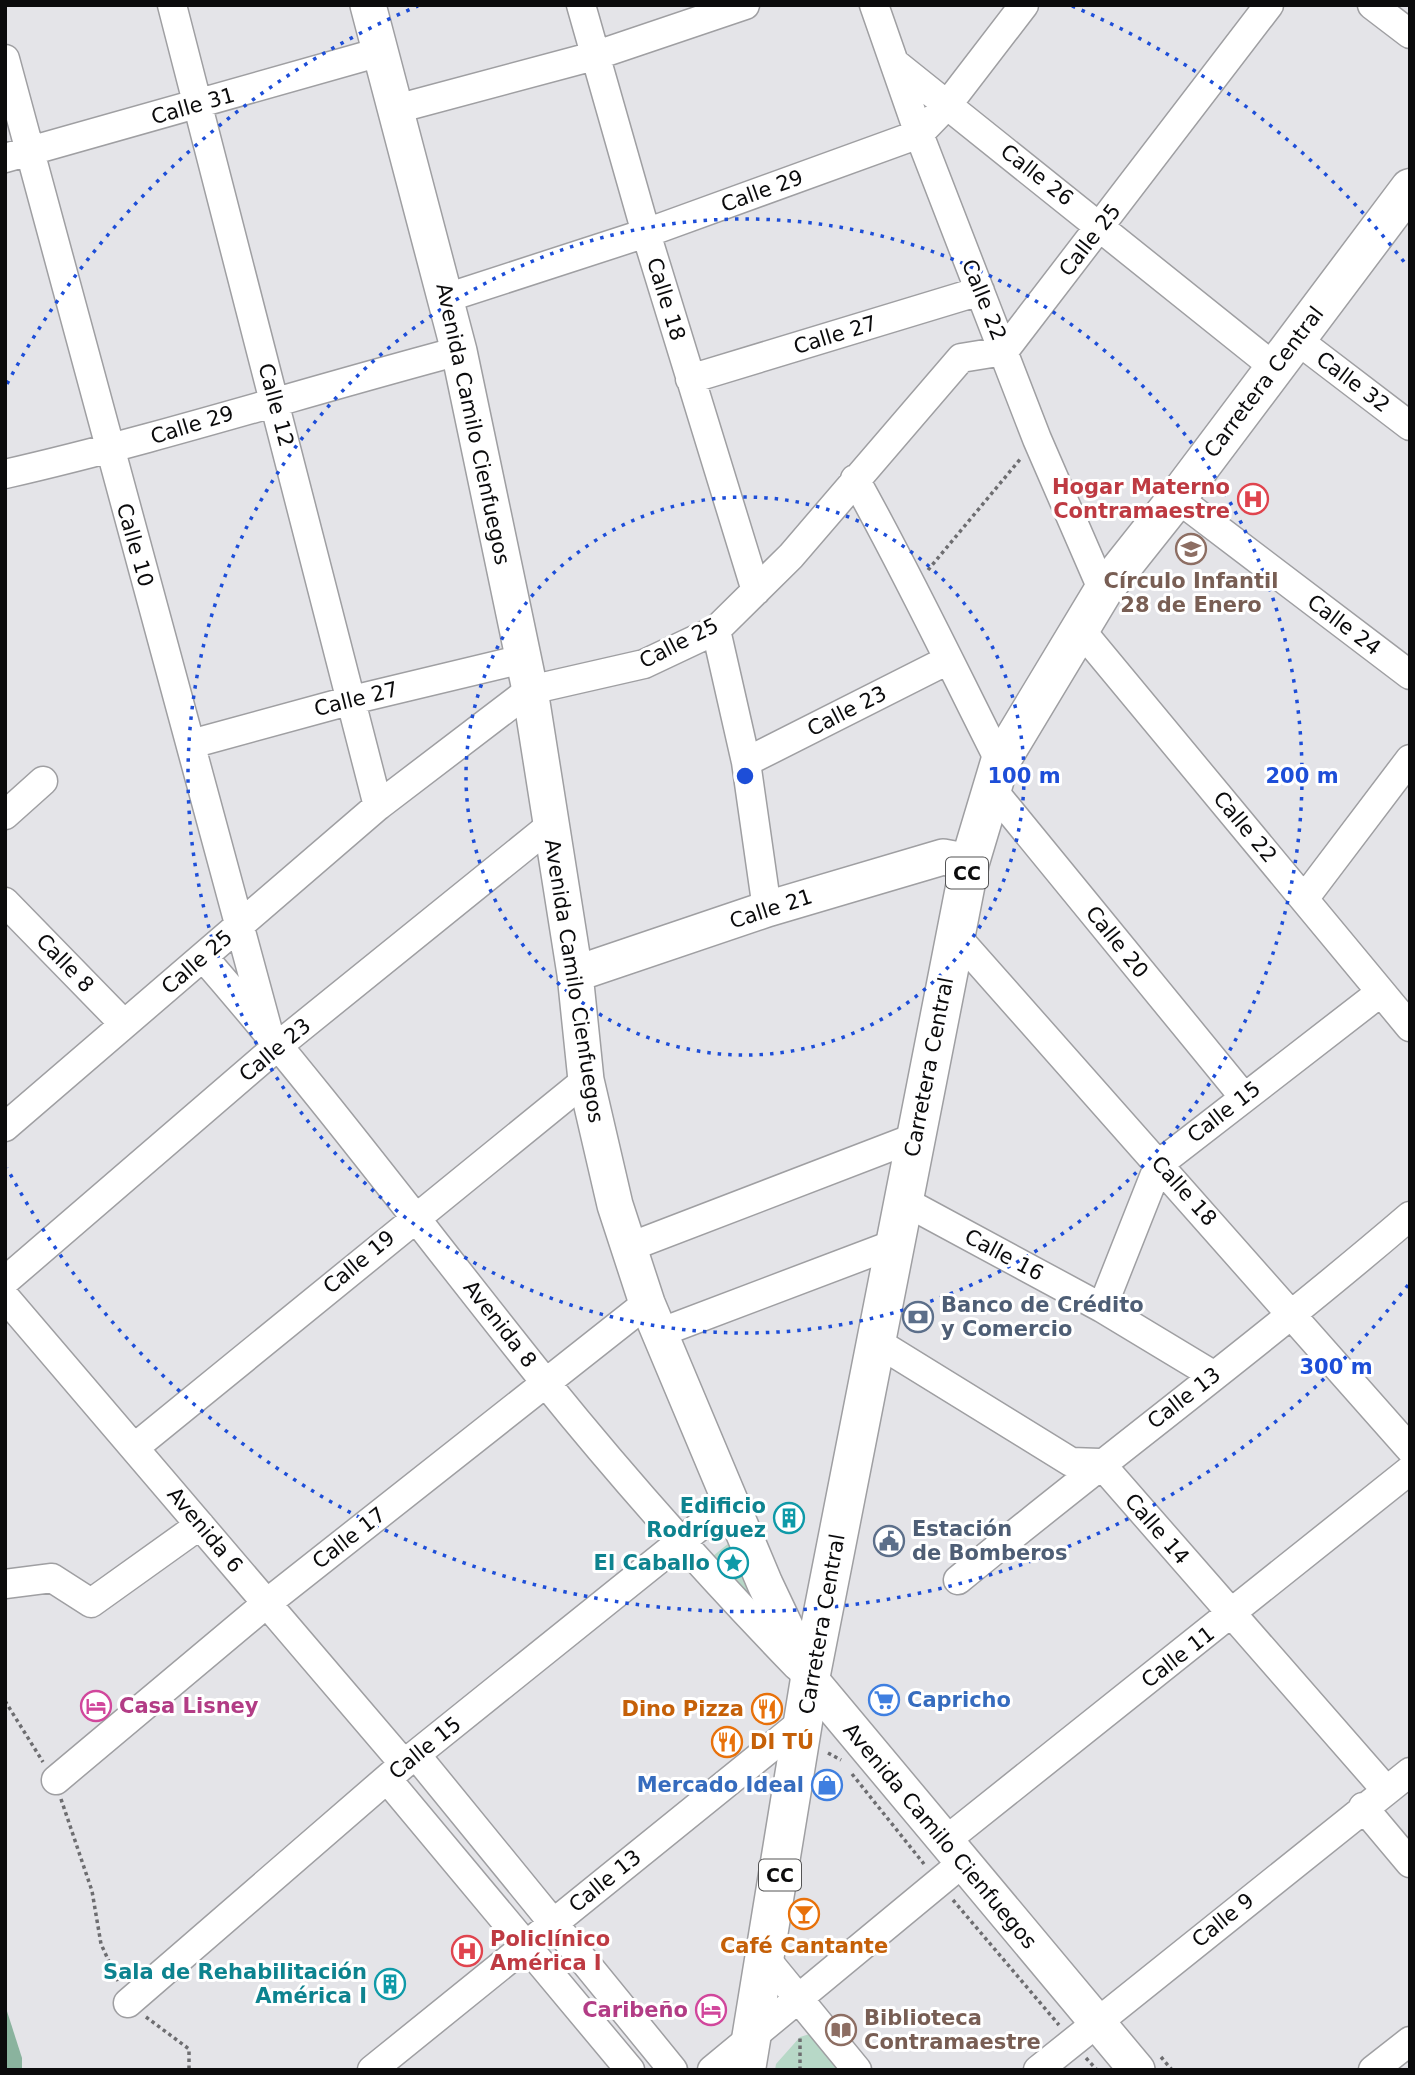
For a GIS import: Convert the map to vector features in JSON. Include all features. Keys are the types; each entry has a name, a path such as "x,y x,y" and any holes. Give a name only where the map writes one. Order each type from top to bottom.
{"highway":[{"name":"Carretera Central","path":"749,2054 806,1718 810,1679 902,1200 970,862 996,775 1079,628 1103,591 1177,498 1285,353 1404,206"}],"main road":[{"name":"Avenida Camilo Cienfuegos","path":"368,5 460,351 527,674 575,974 586,1080 627,1248 653,1318 730,1502 810,1679 948,1862 1085,2033 1137,2070"},
{"name":"Calle 21","path":"575,974 766,909 943,857 970,862"},
{"path":"777,1606 802,1611 813,1608 826,1595"}],"street":[{"name":"Calle 12","path":"172,5 377,806"},
{"name":"Calle 18","path":"581,5 646,233 756,591"},
{"path":"396,109 594,56 745,5"},
{"name":"Calle 29","path":"446,298 646,233 919,134 948,104 1024,5"},
{"name":"Calle 25","path":"5,1128 204,958 527,674 644,664 716,630 791,556 961,358 1004,351 1269,5"},
{"path":"1372,5 1410,34"},
{"name":"Calle 22","path":"876,7 919,134 1037,439 1103,591"},
{"name":"Calle 31","path":"18,155 380,52"},
{"name":"Calle 10","path":"5,59 18,155 109,450 191,744 237,927 273,1038"},
{"name":"Calle 26","path":"896,64 1101,226 1285,353"},
{"name":"Calle 27","path":"690,379 980,291"},
{"name":"Calle 29","path":"5,474 109,450 275,400 460,351"},
{"name":"Calle 32","path":"1285,353 1410,426"},
{"name":"Calle 20","path":"855,479 915,586 996,775 1243,1096"},
{"name":"Calle 24","path":"1177,498 1410,675"},
{"name":"Calle 22","path":"1079,628 1410,1027"},
{"path":"716,630 746,762 766,909"},
{"name":"Calle 23","path":"746,762 948,660"},
{"name":"Calle 27","path":"191,744 352,700 527,674"},
{"path":"1304,899 1410,759"},
{"path":"5,815 43,781"},
{"name":"Calle 23","path":"5,1281 273,1038 550,825"},
{"name":"Calle 8","path":"5,902 124,1024"},
{"name":"Calle 18","path":"955,935 1410,1449"},
{"name":"Avenida 8","path":"204,958 273,1038 546,1383 679,1541 810,1679"},
{"name":"Calle 15","path":"1102,1308 1159,1164 1243,1096 1381,992"},
{"name":"Calle 19","path":"134,1448 415,1216 586,1080"},
{"path":"627,1248 916,1137"},
{"name":"Calle 16","path":"902,1200 1102,1308 1213,1375"},
{"name":"Calle 13","path":"958,1580 1100,1463 1294,1315 1410,1216"},
{"name":"Calle 17","path":"56,1780 267,1603 546,1383 653,1318 894,1244"},
{"name":"Avenida 6","path":"5,1297 403,1766 553,1923 673,2070"},
{"path":"875,1341 1071,1462 1100,1463"},
{"name":"Calle 14","path":"1100,1463 1386,1790"},
{"name":"Calle 11","path":"712,2070 749,2054 799,1998 948,1862 1231,1615 1410,1470"},
{"name":"Calle 15","path":"128,2003 403,1766 730,1502"},
{"path":"5,1584 52,1578 91,1603 200,1525"},
{"name":"Calle 13","path":"372,2070 806,1718"},
{"name":"Avenida 6","path":"403,1766 524,1945 630,2070"},
{"name":"Calle 9","path":"1038,2070 1410,1772"},
{"path":"1363,1807 1410,1863"},
{"path":"766,1959 857,2070"},
{"path":"1373,2070 1410,2041"}],"path":[{"path":"915,586 1037,439"},
{"path":"5,1701 29,1744 56,1780 70,1831 92,1891 101,1944 128,2003 189,2049 189,2070"},
{"path":"828,1752 839,1758 948,1862 1085,2033 1097,2070"},
{"path":"800,2037 800,2070"}],"green space":[{"path":"734,1539 774,1627 713,1556"},
{"path":"5,2005 22,2058 22,2070 5,2070"},
{"path":"816,2032 850,2070 775,2070 776,2064 800,2037"}],"place":[{"name":"Hogar Materno Contramaestre","path":"1253,499"},
{"name":"Círculo Infantil 28 de Enero","path":"1191,549"},
{"name":"Banco de Crédito y Comercio","path":"918,1317"},
{"name":"Edificio Rodríguez","path":"789,1518"},
{"name":"Estación de Bomberos","path":"889,1541"},
{"name":"El Caballo","path":"733,1563"},
{"name":"Capricho","path":"884,1700"},
{"name":"Casa Lisney","path":"96,1706"},
{"name":"Dino Pizza","path":"767,1709"},
{"name":"DI TÚ","path":"727,1742"},
{"name":"Mercado Ideal","path":"827,1785"},
{"name":"Café Cantante","path":"804,1914"},
{"name":"Policlínico América I","path":"467,1951"},
{"name":"Sala de Rehabilitación América I","path":"390,1984"},
{"name":"Caribeño","path":"711,2010"},
{"name":"Biblioteca Contramaestre","path":"841,2030"}]}
